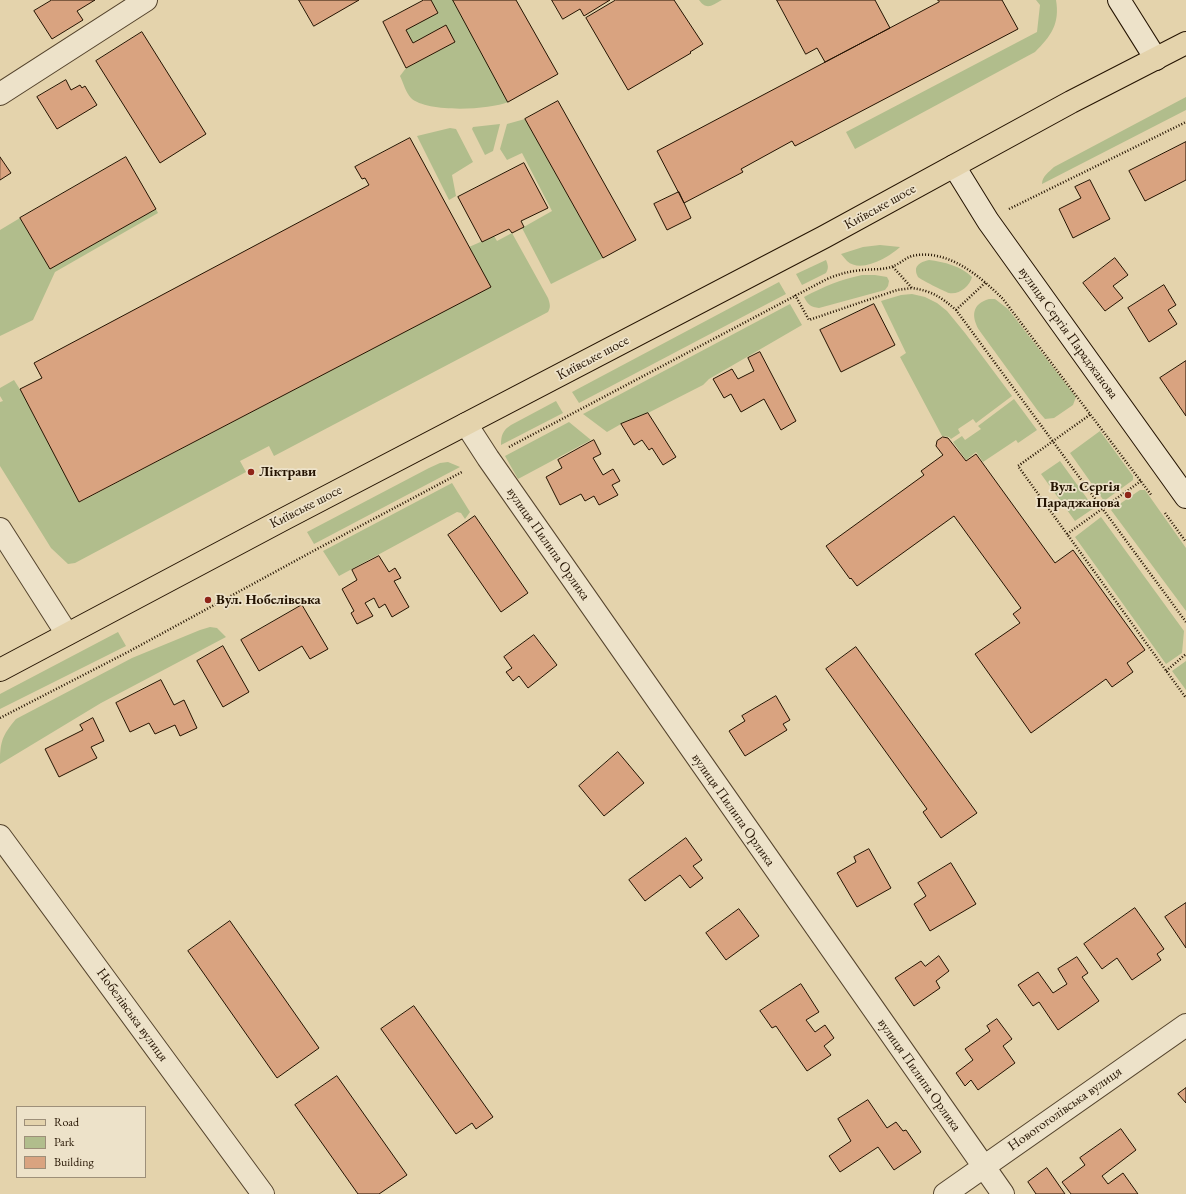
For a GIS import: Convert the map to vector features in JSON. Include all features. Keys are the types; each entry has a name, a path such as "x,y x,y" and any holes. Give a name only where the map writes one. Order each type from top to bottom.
{"main road":[{"name":"Київське шосе","path":"0,670 284,519 824,237 1071,102 1186,44"}],"street":[{"path":"0,94 146,0"},
{"path":"1120,0 1156,59"},
{"name":"вулиця Сергія Параджанова","path":"954,166 988,222 1186,497"},
{"name":"вулиця Пилипа Орлика","path":"466,424 497,471 1003,1194"},
{"path":"0,529 67,634"},
{"name":"Нобелівська вулиця","path":"0,836 263,1194"},
{"name":"Новогоголівська вулиця","path":"945,1194 1186,1025"}],"path":[{"path":"1003,212 1186,122"},
{"path":"508,447 827,279 841,274 861,270 893,267 910,256 929,255 959,264 975,274 986,282 1010,308 1156,501"},
{"path":"893,267 912,288"},
{"path":"956,310 986,282"},
{"path":"795,295 809,320 897,290 912,288 926,290 942,298 956,310 1186,622"},
{"path":"1091,414 1018,466 1186,698"},
{"path":"0,718 128,652 462,472"},
{"path":"1068,534 1141,481"},
{"path":"1165,513 1186,542"},
{"path":"1166,670 1186,654"}],"green space":[{"path":"431,0 453,0 508,102 487,107 458,109 430,106 419,103 409,96 400,76 406,68 455,42 446,25 413,43 406,30"},
{"path":"699,0 722,0 707,6"},
{"path":"1036,0 1056,0 1057,16 1050,35 1035,52 855,149 846,132 1037,32 1040,5"},
{"path":"1186,97 1186,110 1042,184 1044,176 1054,167"},
{"path":"525,119 603,258 551,284 522,228 552,211 522,153 507,160 500,149 507,124"},
{"path":"500,124 493,151 485,155 472,129 473,127"},
{"path":"450,128 456,129 473,162 452,175 456,196 449,200 417,136"},
{"path":"156,209 158,213 55,272 33,320 0,336 0,230 20,218 50,269"},
{"path":"512,233 548,298 550,309 548,312 274,456 269,446 240,461 246,472 75,563 68,564 51,548 0,466 0,402 3,401 0,396 0,388 14,380 80,502 490,287 469,247 494,236 497,241"},
{"path":"880,245 900,247 875,263 860,266 853,265 841,254 863,247"},
{"path":"826,260 828,270 826,273 802,285 796,274"},
{"path":"929,260 958,267 968,273 972,277 969,284 957,293 949,293 918,277 916,271 917,266 922,262"},
{"path":"862,275 887,277 889,281 888,286 885,290 819,308 810,305 804,297 832,284"},
{"path":"779,282 786,294 579,403 572,392"},
{"path":"912,294 925,297 937,303 947,311 1012,396 976,423 973,419 958,429 960,433 951,439 949,437 942,436 900,357 906,353 881,301 901,295"},
{"path":"995,299 1008,309 1076,397 1073,405 1054,418 1045,419 1038,411 976,325 974,315 976,307 983,301"},
{"path":"790,304 802,325 709,379 703,385 607,432 583,414"},
{"path":"1014,399 1037,430 1018,443 1016,440 983,462 976,452 966,460 953,442 962,436 965,440 981,429 978,426"},
{"path":"556,401 563,413 501,445 501,438 504,431 508,427"},
{"path":"569,422 591,440 518,479 505,456"},
{"path":"1100,431 1133,476 1133,480 1104,501 1070,453"},
{"path":"1060,461 1094,508 1075,521 1041,474"},
{"path":"448,462 460,467 314,544 307,532 429,468 440,463"},
{"path":"452,483 470,512 465,519 461,513 457,512 339,576 323,551"},
{"path":"1140,490 1145,490 1186,548 1186,611 1111,510"},
{"path":"1101,517 1184,631 1182,653 1166,664 1075,537"},
{"path":"210,627 217,628 226,637 101,703 0,764 1,744 8,730 16,719 132,658"},
{"path":"118,632 126,646 0,709 0,694"},
{"path":"1186,661 1186,690 1172,671"}],"building":[{"path":"52,0 95,0 77,11 83,20 52,39 34,11"},
{"path":"299,0 359,0 314,26"},
{"path":"424,0 431,0 438,13 406,30 413,43 446,25 455,42 406,68 383,22"},
{"path":"453,0 516,0 558,74 508,102"},
{"path":"552,0 610,0 584,16 580,9 563,19"},
{"path":"616,0 674,0 703,44 690,52 691,53 628,90 586,18"},
{"path":"777,0 875,0 890,28 825,62 817,48 806,54"},
{"path":"938,0 1002,0 1018,29 795,146 792,141 741,169 743,172 684,203 657,151 939,2"},
{"path":"142,32 206,134 160,163 96,61"},
{"path":"66,80 71,90 80,85 82,88 85,86 97,105 57,129 37,97"},
{"path":"558,101 636,240 603,258 525,119"},
{"path":"410,138 491,287 79,502 20,389 42,378 34,363 369,185 365,178 362,179 355,167"},
{"path":"1186,142 1186,180 1145,201 1129,171"},
{"path":"0,157 11,173 0,180"},
{"path":"126,157 156,209 50,269 20,218"},
{"path":"524,163 548,208 521,221 524,227 512,233 509,229 482,242 458,197"},
{"path":"1090,180 1110,219 1073,238 1059,209 1081,198 1075,187"},
{"path":"679,192 691,218 667,230 654,204"},
{"path":"1115,258 1128,275 1113,286 1123,298 1105,311 1083,283"},
{"path":"1164,285 1176,305 1168,310 1177,324 1149,342 1128,308"},
{"path":"874,304 895,345 841,372 820,330"},
{"path":"760,352 796,421 781,430 764,399 741,412 731,394 724,398 713,379 732,369 738,379 754,371 748,358"},
{"path":"1186,361 1186,416 1160,378"},
{"path":"648,413 676,457 663,465 652,448 649,450 642,440 634,445 621,424"},
{"path":"943,437 948,438 966,461 976,454 1055,563 1073,550 1145,650 1127,663 1133,672 1112,687 1106,679 1031,733 975,654 1020,623 1013,614 1021,608 954,516 857,586 851,578 850,579 826,546 924,475 921,471 943,455 936,446 937,441"},
{"path":"594,440 601,454 593,458 603,475 613,469 620,481 612,485 618,495 599,505 594,496 585,501 581,494 560,505 546,477 562,468 558,460"},
{"path":"475,516 528,593 501,612 448,535"},
{"path":"379,556 389,572 395,568 401,578 394,581 409,607 392,617 385,604 379,608 374,598 365,603 373,616 357,624 351,613 354,611 342,589 357,580 352,570"},
{"path":"302,605 328,649 310,659 302,646 259,671 241,640"},
{"path":"534,635 557,665 528,688 519,676 513,681 506,672 512,668 504,657"},
{"path":"223,646 249,692 223,707 197,661"},
{"path":"856,647 977,813 941,838 923,812 927,809 826,669"},
{"path":"161,680 174,705 184,700 197,728 180,736 175,725 155,734 149,723 130,732 116,703"},
{"path":"776,696 790,720 783,724 787,730 745,756 729,731 745,721 742,716"},
{"path":"93,718 104,741 91,747 97,758 59,777 45,749 83,730 80,725"},
{"path":"618,752 644,783 604,816 579,786"},
{"path":"686,838 702,860 693,866 703,878 690,888 680,875 645,901 629,880"},
{"path":"869,849 891,888 857,907 837,873 856,862 854,857"},
{"path":"951,863 976,904 930,931 914,904 926,896 918,883"},
{"path":"1186,903 1186,948 1165,917"},
{"path":"1135,908 1164,949 1157,954 1161,960 1132,980 1117,958 1102,969 1084,944"},
{"path":"739,909 759,936 726,960 706,933"},
{"path":"230,921 319,1048 277,1078 188,951"},
{"path":"939,956 949,971 936,981 940,988 914,1006 895,978 921,961 925,966"},
{"path":"1077,957 1088,973 1082,977 1099,1001 1058,1030 1039,1002 1033,1006 1018,985 1038,972 1053,993 1067,984 1058,969"},
{"path":"801,984 819,1012 806,1020 815,1032 825,1025 834,1038 824,1046 831,1055 807,1071 776,1026 772,1028 760,1011"},
{"path":"414,1006 493,1117 476,1129 472,1123 456,1134 381,1029"},
{"path":"997,1019 1012,1039 1003,1046 1015,1063 978,1090 971,1080 965,1086 956,1073 973,1060 965,1049 990,1031 987,1026"},
{"path":"337,1076 407,1175 379,1194 358,1194 295,1105"},
{"path":"1186,1088 1186,1103 1178,1094"},
{"path":"868,1100 887,1128 896,1122 903,1131 906,1130 921,1152 894,1170 878,1147 840,1172 829,1156 851,1141 838,1119"},
{"path":"1121,1129 1136,1150 1102,1176 1108,1184 1123,1173 1138,1194 1071,1194 1062,1182 1085,1165 1080,1158"},
{"path":"1047,1168 1065,1194 1036,1194 1028,1182"}],"place":[{"name":"Ліктрави","path":"251,472"},
{"name":"Вул. Сергія Параджанова","path":"1128,495"},
{"name":"Вул. Нобелівська","path":"208,600"}]}
